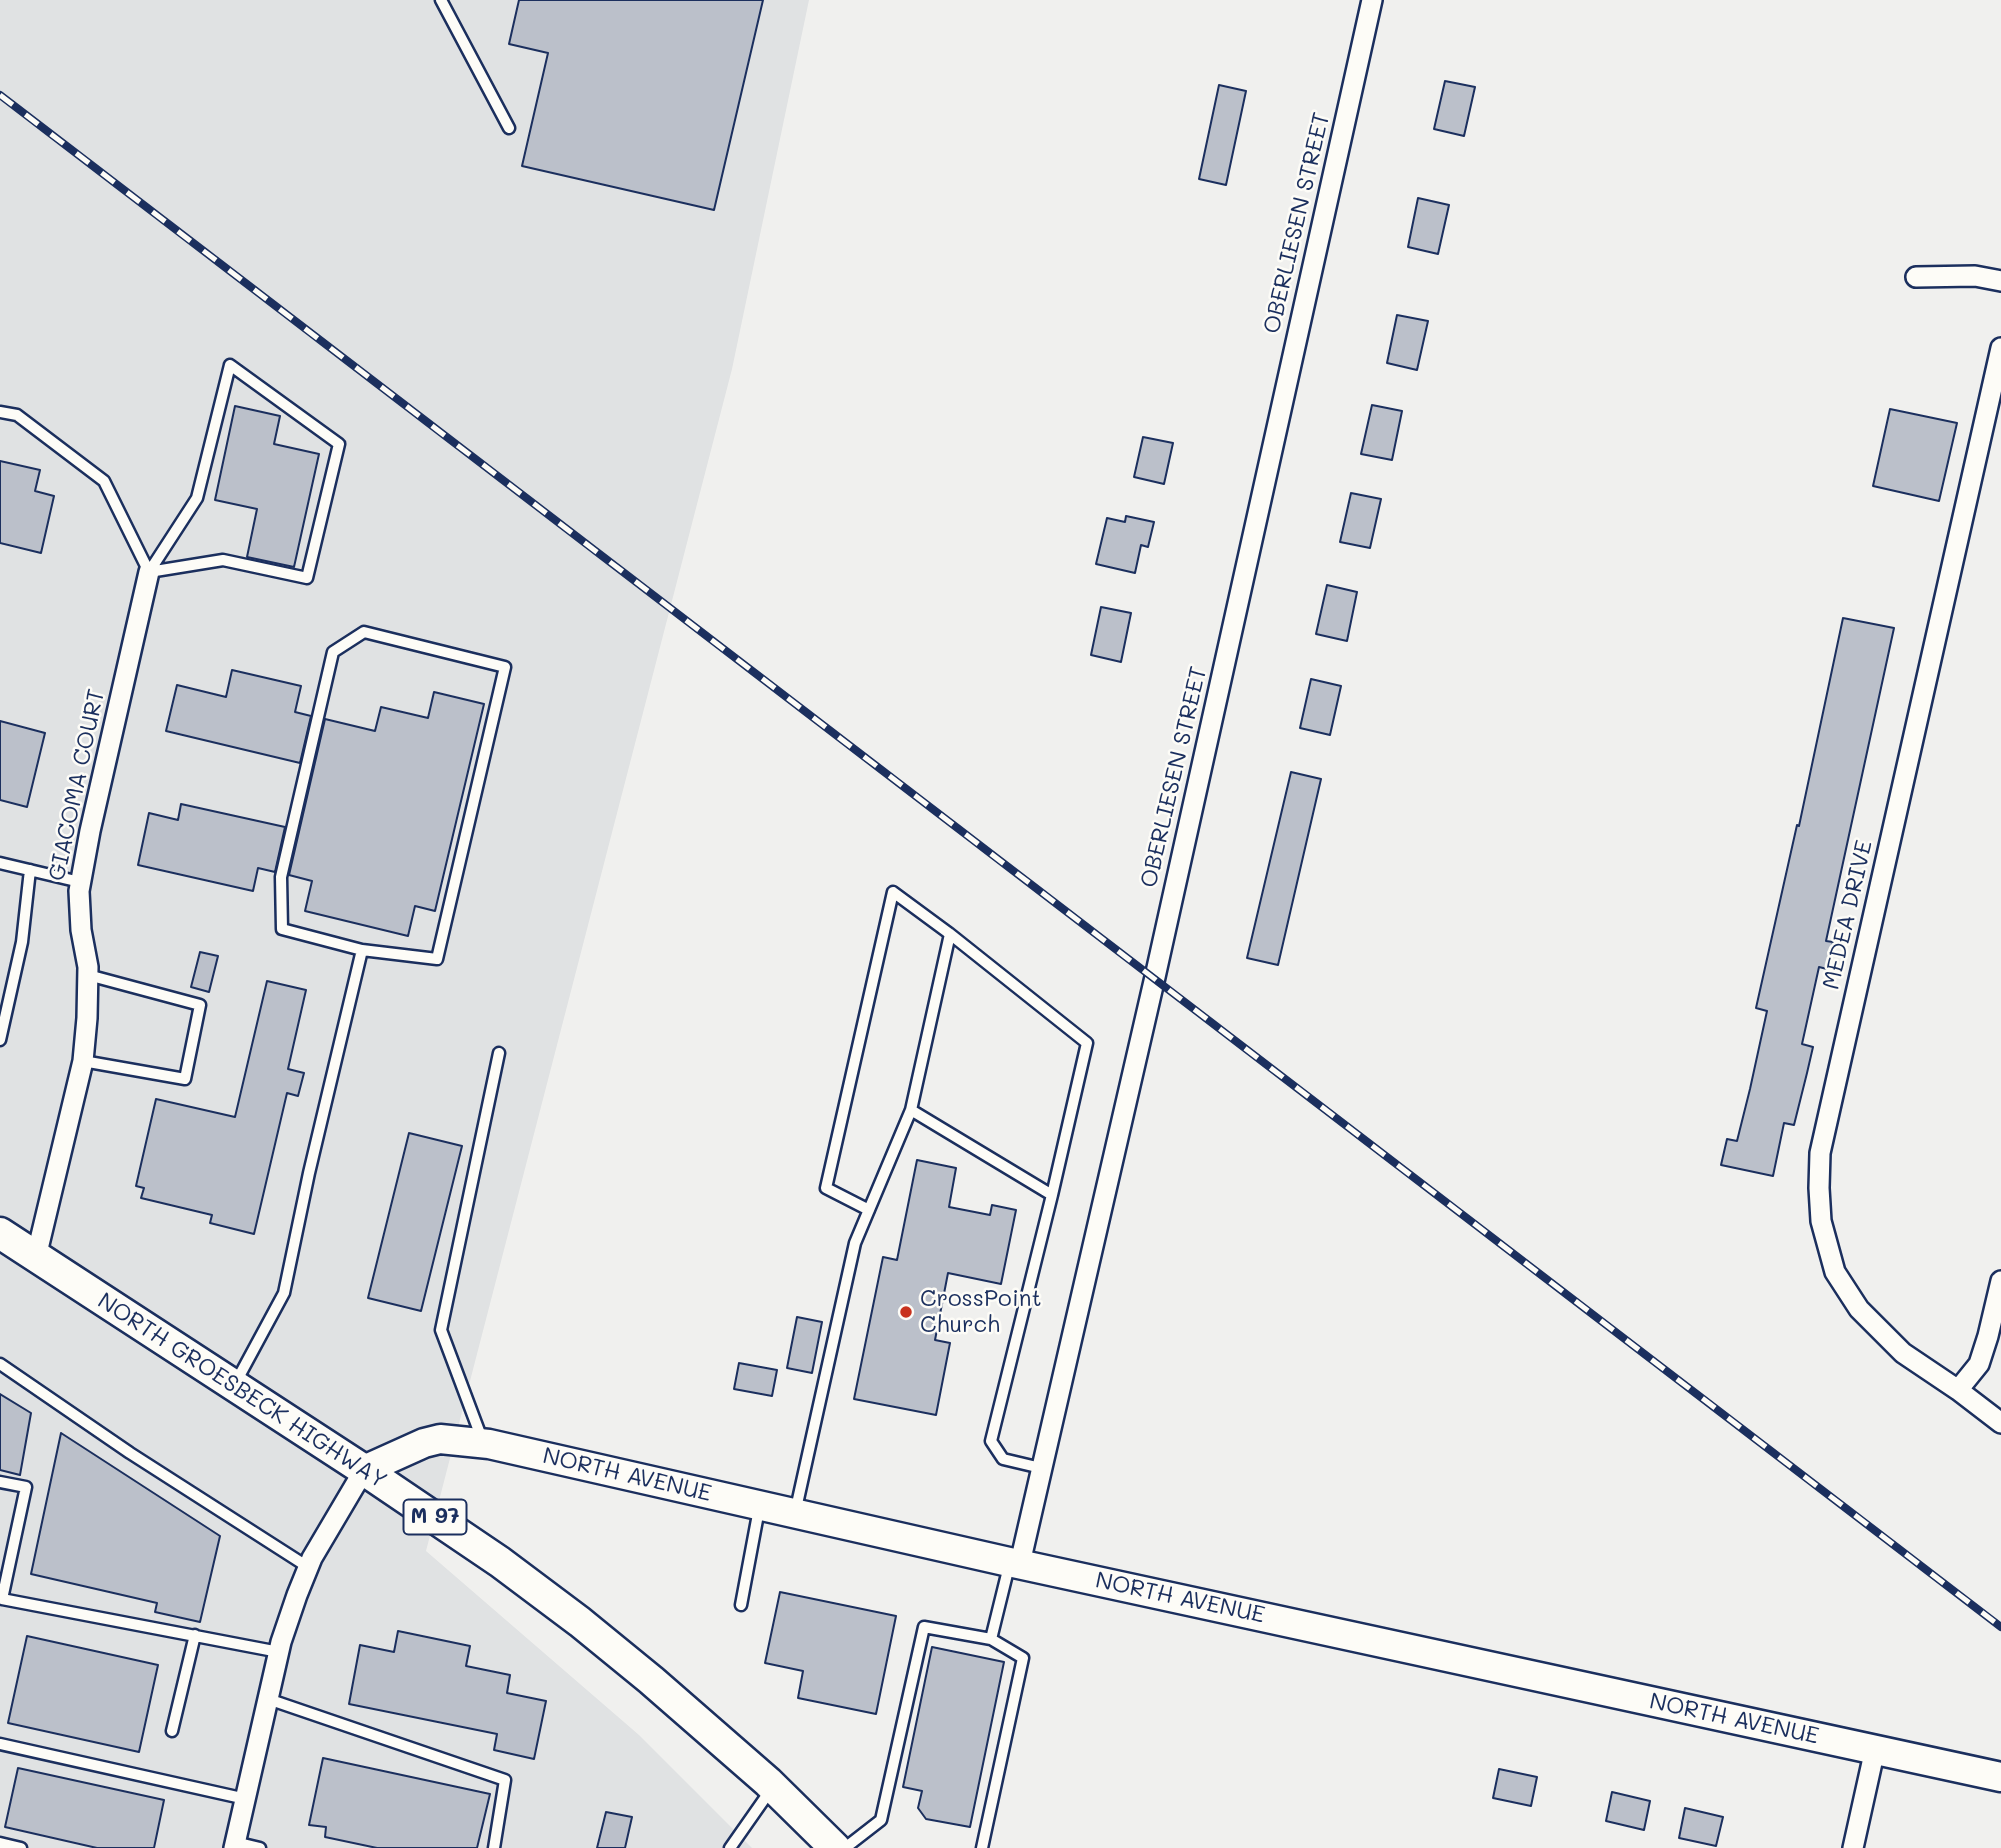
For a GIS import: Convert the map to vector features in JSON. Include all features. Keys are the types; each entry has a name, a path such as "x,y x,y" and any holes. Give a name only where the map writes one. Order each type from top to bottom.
{"main road":[{"name":"NORTH GROESBECK HIGHWAY","path":"0,1233 500,1562 651,1680 772,1787 835,1848"},
{"name":"NORTH AVENUE","path":"364,1470 424,1443 440,1439 483,1443 1014,1563 2001,1777"}],"street":[{"name":"OBERLIESEN STREET","path":"1014,1563 1041,1468 1158,964 1372,0"},
{"path":"1916,277 1975,276 2001,282"},
{"name":"MEDEA DRIVE","path":"2001,348 1819,1165 1821,1221 1835,1272 1867,1320 1903,1353 2001,1423"},
{"name":"GIACOMA COURT","path":"36,1257 83,1061 88,1018 88,975 81,930 80,882 149,572"},
{"path":"1958,1390 1979,1364 2001,1281"},
{"path":"235,1845 279,1651 308,1567 328,1528 364,1470"},
{"path":"1853,1848 1875,1749"}],"lane":[{"path":"441,0 509,128"},
{"path":"230,365 339,444 307,578 223,560 149,572 197,498 230,365"},
{"path":"0,412 17,415 104,481 149,572"},
{"path":"364,632 505,667 437,959 362,950 282,929 281,877 333,652 364,632"},
{"path":"0,863 80,882"},
{"path":"0,1040 22,942 30,870"},
{"path":"869,1210 827,1188 893,892 1087,1043 991,1441 1003,1459 1041,1468"},
{"path":"795,1513 855,1243 911,1110 950,934"},
{"path":"234,1386 284,1293 309,1173 362,950"},
{"path":"83,1061 185,1079 200,1005 88,975"},
{"path":"483,1443 441,1330 499,1053"},
{"path":"911,1110 1052,1195"},
{"path":"0,1364 130,1453 308,1567"},
{"path":"0,1482 26,1487 1,1598 279,1651"},
{"path":"741,1605 760,1505"},
{"path":"991,1639 1014,1563"},
{"path":"845,1848 881,1821 924,1627 991,1639 1023,1658 982,1848"},
{"path":"172,1731 195,1635"},
{"path":"268,1699 505,1780 494,1848"},
{"path":"1,1747 246,1799"},
{"path":"730,1848 772,1787"},
{"path":"0,1843 21,1848"},
{"path":"235,1845 260,1848"}],"shaded area":[{"path":"0,0 809,0 732,369 426,1551 639,1735 752,1848 0,1848"}],"building":[{"path":"519,0 763,0 714,210 522,166 548,53 509,44"},
{"path":"1445,81 1475,87 1464,136 1434,129"},
{"path":"1219,85 1246,91 1226,185 1199,179"},
{"path":"1418,198 1449,205 1438,254 1408,247"},
{"path":"1397,315 1428,321 1417,370 1387,363"},
{"path":"1372,405 1402,411 1392,460 1361,454"},
{"path":"235,406 280,416 274,444 319,454 294,567 247,557 257,509 215,500"},
{"path":"1890,409 1957,423 1939,501 1873,486"},
{"path":"1143,437 1173,443 1164,484 1134,477"},
{"path":"0,461 40,470 35,491 54,496 41,553 0,543"},
{"path":"1351,493 1381,499 1370,548 1340,542"},
{"path":"1126,516 1154,522 1148,547 1141,545 1135,573 1096,564 1107,518 1125,522"},
{"path":"1327,585 1357,592 1347,641 1316,634"},
{"path":"1101,607 1131,613 1121,662 1091,655"},
{"path":"1843,618 1894,628 1826,941 1833,942 1827,969 1819,967 1802,1044 1813,1047 1794,1125 1784,1123 1773,1176 1721,1165 1727,1139 1737,1141 1750,1089 1767,1011 1756,1008 1797,825 1799,826"},
{"path":"232,670 301,686 295,712 311,716 300,763 166,731 177,685 226,697"},
{"path":"1311,679 1341,686 1330,735 1300,728"},
{"path":"434,692 484,704 435,911 415,906 408,936 305,911 312,881 289,875 325,719 375,731 381,707 428,718"},
{"path":"0,721 45,733 27,807 0,800"},
{"path":"1291,772 1321,779 1278,965 1247,958"},
{"path":"181,804 285,827 275,872 258,868 253,891 138,865 149,813 178,820"},
{"path":"200,952 218,956 209,992 191,987"},
{"path":"267,981 306,990 288,1069 304,1073 298,1096 287,1093 254,1234 210,1223 212,1215 141,1198 144,1188 136,1186 156,1099 235,1117"},
{"path":"409,1133 462,1146 421,1311 368,1298"},
{"name":"CrossPoint Church","path":"917,1160 956,1168 949,1207 990,1215 992,1205 1016,1210 1001,1284 948,1273 935,1340 950,1343 936,1415 854,1399 883,1257 897,1260"},
{"path":"797,1317 822,1322 812,1373 787,1368"},
{"path":"739,1363 777,1370 772,1396 734,1389"},
{"path":"0,1394 31,1413 20,1475 0,1470"},
{"path":"61,1433 220,1536 200,1622 155,1612 157,1603 31,1574"},
{"path":"780,1592 896,1616 876,1714 798,1698 803,1671 765,1663"},
{"path":"398,1631 470,1646 466,1666 510,1675 507,1693 546,1701 534,1759 494,1750 497,1734 349,1704 360,1645 394,1652"},
{"path":"27,1636 158,1665 139,1752 8,1723"},
{"path":"932,1647 1004,1662 970,1827 926,1819 918,1808 922,1791 903,1787"},
{"path":"323,1758 490,1794 477,1848 377,1848 325,1837 326,1827 309,1825"},
{"path":"18,1768 164,1800 154,1848 97,1848 5,1827"},
{"path":"1499,1769 1537,1777 1531,1806 1493,1798"},
{"path":"1612,1792 1650,1801 1644,1830 1606,1821"},
{"path":"1685,1808 1723,1817 1716,1846 1679,1838"},
{"path":"606,1812 632,1817 625,1848 597,1848"}],"railway":[{"path":"0,95 2001,1627"}],"place":[{"name":"CrossPoint Church","path":"906,1312"}]}
